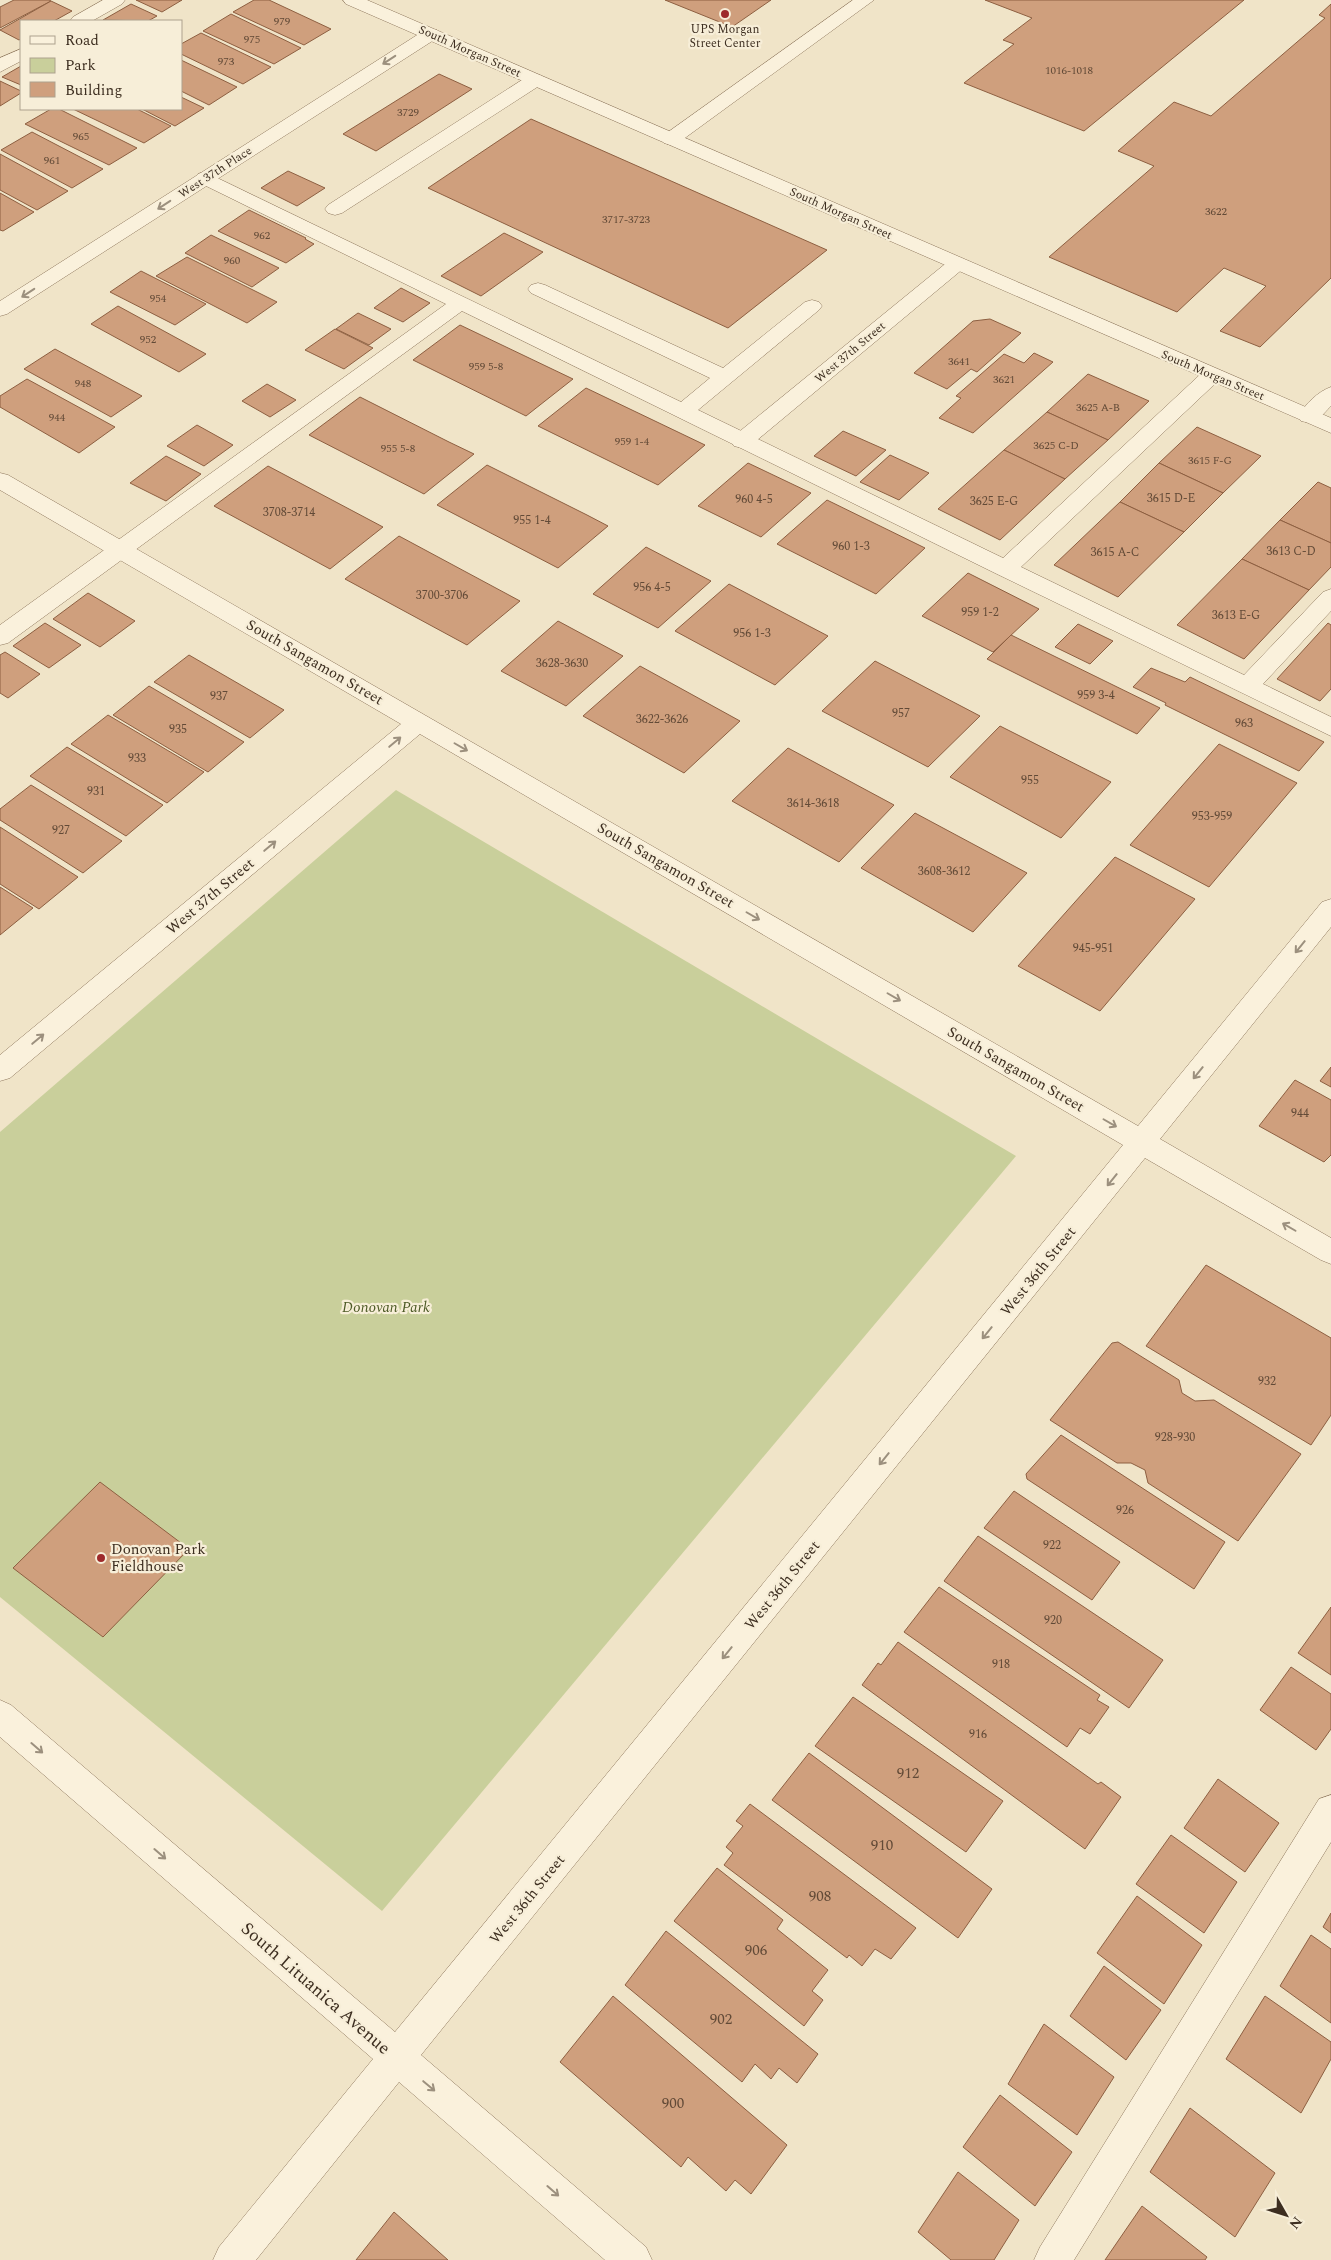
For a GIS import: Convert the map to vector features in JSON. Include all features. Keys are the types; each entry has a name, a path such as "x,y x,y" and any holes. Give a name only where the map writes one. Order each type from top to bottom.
{"street":[{"name":"South Morgan Street","path":"352,0 1331,426"},
{"path":"671,139 865,0"},
{"path":"80,20 104,2"},
{"name":"West 37th Place","path":"0,310 431,34"},
{"path":"0,66 20,55"},
{"path":"336,209 535,80"},
{"path":"206,178 682,412 1331,727"},
{"name":"West 37th Street","path":"742,441 957,264"},
{"path":"538,289 725,377"},
{"path":"0,638 460,303"},
{"path":"682,412 812,306"},
{"path":"1005,569 1212,374"},
{"path":"1309,416 1331,394"},
{"name":"South Sangamon Street","path":"0,480 1331,1252"},
{"path":"1247,686 1331,597"},
{"name":"West 37th Street","path":"0,1070 419,722"},
{"name":"West 36th Street","path":"232,2260 1331,909"},
{"name":"South Lituanica Avenue","path":"0,1716 633,2260"},
{"path":"1053,2260 1331,1811"}],"green space":[{"name":"Donovan Park","path":"396,790 1016,1156 382,1911 0,1597 0,1132"}],"building":[{"path":"14,0 51,1 0,28 0,7"},
{"path":"136,0 182,0 162,12"},
{"path":"254,0 269,0 331,29 304,45 233,12"},
{"name":"UPS Morgan Street Center","path":"665,0 771,0 732,27"},
{"path":"985,0 1244,0 1084,131 964,83 1014,44 1003,40 1032,18"},
{"path":"51,1 72,11 56,20 20,20 19,40 0,30"},
{"path":"131,4 157,16 150,20 103,20"},
{"path":"1331,4 1331,278 1260,347 1220,331 1266,286 1224,268 1177,312 1049,257 1154,166 1118,151 1174,102 1211,116 1325,18 1319,15"},
{"path":"231,14 301,48 274,64 203,31"},
{"path":"201,33 271,67 243,84 182,54 182,43"},
{"path":"182,60 237,87 209,105 182,92"},
{"path":"20,67 20,85 2,77"},
{"path":"439,74 472,89 376,151 343,134"},
{"path":"0,81 20,91 20,94 0,106"},
{"path":"182,97 204,108 175,126 144,110 182,110"},
{"path":"49,110 61,110 137,148 109,165 25,124"},
{"path":"75,110 139,110 171,126 144,143"},
{"path":"531,119 827,250 728,328 428,188"},
{"path":"32,132 103,169 72,188 1,150"},
{"path":"0,154 68,191 37,210 0,190"},
{"path":"288,171 325,188 297,206 261,188"},
{"path":"0,193 34,212 3,231 0,230"},
{"path":"249,210 306,238 314,244 286,263 218,231"},
{"path":"504,233 543,252 481,296 441,276"},
{"path":"211,235 279,268 252,287 185,253"},
{"path":"187,257 277,302 247,323 156,276"},
{"path":"141,271 206,304 175,325 110,292"},
{"path":"401,288 430,303 403,322 374,308"},
{"path":"118,306 206,354 179,372 91,324"},
{"path":"358,313 391,329 369,345 336,329"},
{"path":"990,319 1021,333 977,372 971,369 947,389 914,373 973,321"},
{"path":"460,325 573,379 526,416 413,360"},
{"path":"335,329 373,348 344,369 305,350"},
{"path":"55,349 142,396 111,417 24,369"},
{"path":"1034,353 1053,362 973,433 939,418 961,398 956,396 1004,354 1024,363"},
{"path":"1088,374 1149,401 1108,440 1047,412"},
{"path":"27,379 115,427 79,453 0,407 0,396"},
{"path":"267,384 296,400 270,417 242,401"},
{"path":"586,388 705,445 658,485 538,426"},
{"path":"360,397 474,454 424,494 309,435"},
{"path":"1047,412 1108,440 1065,479 1004,450"},
{"path":"197,425 233,445 204,466 167,446"},
{"path":"1197,427 1261,456 1223,493 1159,463"},
{"path":"843,431 886,450 856,476 814,456"},
{"path":"1004,450 1065,479 1000,540 938,509"},
{"path":"890,455 929,473 899,500 860,482"},
{"path":"166,456 201,474 166,501 130,483"},
{"path":"748,463 811,493 761,537 698,506"},
{"path":"1159,463 1223,493 1184,532 1120,502"},
{"path":"487,465 608,526 558,568 437,505"},
{"path":"268,466 383,527 330,569 214,506"},
{"path":"1318,482 1331,488 1331,543 1280,520"},
{"path":"827,500 925,548 876,594 777,544"},
{"path":"1120,502 1184,532 1118,597 1054,565"},
{"path":"1280,520 1331,543 1331,567 1309,590 1242,559"},
{"path":"399,536 520,601 467,645 345,579"},
{"path":"646,547 711,581 658,628 593,594"},
{"path":"1242,559 1309,590 1244,659 1177,625"},
{"path":"968,573 1039,609 993,652 922,616"},
{"path":"729,584 828,636 775,685 675,631"},
{"path":"88,593 135,621 100,647 53,619"},
{"path":"558,621 623,656 566,706 501,671"},
{"path":"45,623 81,645 49,668 13,646"},
{"path":"1328,623 1331,625 1331,689 1320,701 1277,679"},
{"path":"1078,624 1113,641 1090,664 1055,647"},
{"path":"1011,635 1160,708 1137,734 987,659"},
{"path":"5,652 40,674 8,698 0,693 0,655"},
{"path":"189,655 284,710 250,738 154,682"},
{"path":"875,661 980,716 928,767 822,711"},
{"path":"640,666 740,721 684,773 583,716"},
{"path":"1151,668 1185,682 1190,677 1324,742 1299,771 1165,705 1166,703 1133,687"},
{"path":"149,686 244,742 208,772 113,715"},
{"path":"108,715 204,772 167,803 71,744"},
{"path":"1000,726 1111,782 1061,838 950,777"},
{"path":"1219,744 1297,783 1209,887 1130,845"},
{"path":"67,747 163,805 126,836 30,776"},
{"path":"788,748 894,805 839,862 732,801"},
{"path":"31,785 122,841 83,873 0,820 0,809"},
{"path":"915,813 1027,873 973,932 861,868"},
{"path":"0,827 78,877 39,909 0,884"},
{"path":"1115,857 1195,899 1100,1011 1018,966"},
{"path":"0,887 33,908 0,935"},
{"path":"1331,1067 1331,1087 1320,1081"},
{"path":"1295,1080 1331,1100 1331,1155 1324,1162 1259,1126"},
{"path":"1206,1265 1331,1338 1331,1415 1311,1445 1146,1346"},
{"path":"1118,1342 1179,1380 1182,1393 1195,1401 1214,1400 1301,1454 1238,1541 1148,1483 1145,1470 1131,1463 1117,1463 1050,1420 1112,1343"},
{"path":"1061,1435 1225,1542 1194,1589 1027,1479 1026,1474"},
{"name":"Donovan Park Fieldhouse","path":"100,1482 189,1549 103,1637 13,1568"},
{"path":"1014,1491 1120,1562 1092,1600 984,1528"},
{"path":"978,1536 1163,1660 1129,1708 944,1581"},
{"path":"939,1587 1100,1695 1097,1700 1109,1707 1090,1734 1080,1728 1067,1747 904,1632"},
{"path":"1331,1607 1331,1675 1298,1653"},
{"path":"898,1642 1098,1784 1101,1782 1121,1797 1085,1849 862,1685 878,1663 881,1665"},
{"path":"1291,1667 1331,1694 1331,1729 1316,1750 1260,1710"},
{"path":"853,1697 1003,1801 966,1852 815,1746"},
{"path":"809,1753 992,1889 958,1938 772,1800"},
{"path":"1218,1779 1279,1823 1245,1872 1184,1828"},
{"path":"750,1804 916,1928 891,1959 875,1949 862,1966 849,1955 847,1958 724,1865 733,1853 726,1847 743,1826 736,1821"},
{"path":"1171,1835 1237,1882 1204,1933 1136,1884"},
{"path":"717,1868 783,1920 777,1929 828,1970 812,1991 823,2000 804,2026 674,1921"},
{"path":"1137,1896 1202,1945 1164,2004 1097,1953"},
{"path":"1331,1913 1331,1933 1323,1927"},
{"path":"666,1931 818,2054 797,2083 779,2068 771,2079 755,2064 742,2082 625,1985"},
{"path":"1311,1935 1331,1949 1331,2023 1280,1986"},
{"path":"1104,1966 1161,2010 1126,2060 1070,2016"},
{"path":"613,1996 787,2145 751,2194 735,2180 726,2191 688,2157 681,2167 560,2062"},
{"path":"1265,1996 1331,2042 1331,2059 1301,2113 1226,2059"},
{"path":"1044,2024 1114,2077 1077,2135 1008,2084"},
{"path":"1000,2095 1072,2152 1035,2206 963,2147"},
{"path":"1190,2108 1275,2173 1235,2237 1150,2172"},
{"path":"958,2172 1019,2220 994,2260 951,2260 918,2232"},
{"path":"1142,2206 1207,2257 1205,2260 1105,2260"},
{"path":"394,2212 448,2260 356,2260"}],"place":[{"name":"UPS Morgan Street Center","path":"725,14"},
{"name":"Donovan Park Fieldhouse","path":"101,1558"}]}
